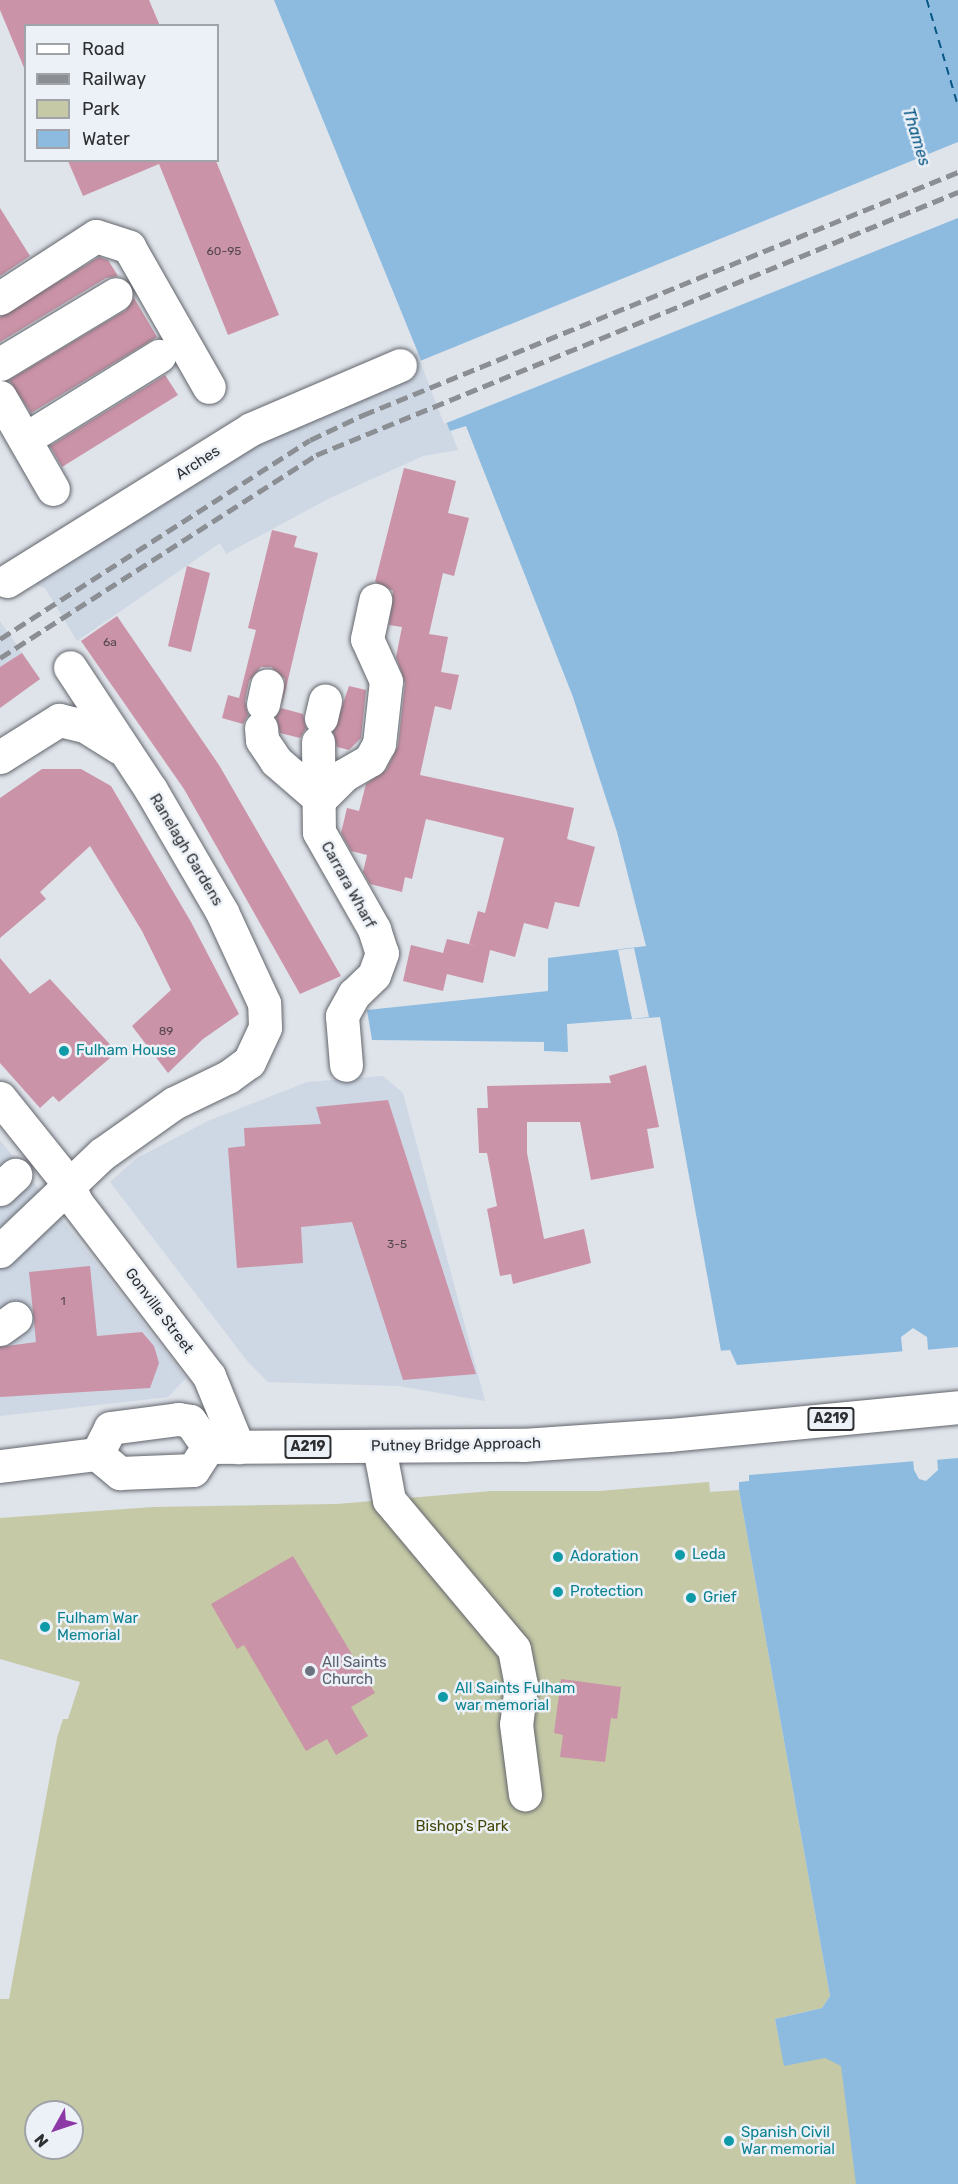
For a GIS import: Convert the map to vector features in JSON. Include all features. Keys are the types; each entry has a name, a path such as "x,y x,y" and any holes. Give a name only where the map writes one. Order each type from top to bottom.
{"main road":[{"path":"0,298 96,236 129,247 208,387"},
{"path":"0,364 117,294"},
{"path":"25,439 159,356"},
{"name":"Arches","path":"7,580 251,429 400,365"},
{"path":"0,397 53,489"},
{"path":"264,706 262,740 276,761 320,799 344,775 370,760 379,744 386,681 367,639 375,600"},
{"name":"Ranelagh Gardens","path":"68,1183 174,1103 249,1062 258,1047 265,1027 264,1003 222,912 151,790 122,750 70,667"},
{"path":"0,757 59,720 85,726 122,750"},
{"name":"Carrara Wharf","path":"321,720 320,832 374,929 382,953 374,975 354,994 342,1016 346,1065"},
{"name":"Gonville Street","path":"0,1098 68,1183 76,1202 209,1376 223,1447"},
{"path":"0,1251 68,1183"},
{"name":"Putney Bridge Approach","path":"223,1447 522,1445 704,1432 958,1407"},
{"path":"0,1467 98,1454 120,1473 193,1470 223,1447 190,1421 178,1419 110,1428 98,1454"},
{"path":"379,1447 389,1500 514,1649 521,1685 516,1724 525,1794"}],"shaded area":[{"path":"420,352 458,450 423,456 328,499 226,554 220,543 77,641 45,588 35,584 34,573 297,404"},
{"path":"0,621 40,679 0,708"},
{"path":"383,1076 403,1093 485,1401 399,1386 268,1382 248,1362 110,1182 137,1158 208,1121 307,1082"},
{"path":"0,1140 186,1378 168,1397 0,1416"}],"green space":[{"name":"Bishop's Park","path":"709,1482 710,1492 739,1490 830,1996 822,2008 775,2019 780,2044 854,2059 892,2184 0,2184 0,1999 9,1999 57,1738 63,1719 68,1719 80,1682 0,1659 0,1518 153,1507 337,1504 491,1491 599,1491"}],"water":[{"name":"Thames","path":"274,0 958,0 958,2184 856,2184 841,2066 825,2058 784,2066 775,2019 822,2008 830,1996 739,1490 739,1482 749,1480 730,1351 721,1351 660,1017 567,1024 568,1052 544,1051 544,1042 372,1040 367,1010 548,991 548,958 646,946 617,832 573,697 466,426 450,431","holes":["913,1328 927,1337 938,1470 926,1481 919,1479 914,1470 901,1337"]}],"pier":[{"path":"958,142 958,218 444,424 420,361"},
{"path":"634,948 649,1017 632,1019 618,950"},
{"path":"924,1343 925,1350 958,1347 958,1458 935,1460 935,1466"},
{"path":"730,1350 737,1365 906,1351 916,1461 749,1475 749,1481 739,1482 736,1490 736,1480 745,1478 727,1353 718,1351"}],"building":[{"path":"0,0 149,0 159,24 24,24 24,68 0,10"},
{"path":"68,162 216,162 279,315 228,335 159,164 83,196"},
{"path":"0,208 30,256 0,276"},
{"path":"99,257 108,260 118,276 106,278 0,342 0,317"},
{"path":"134,298 157,337 31,413 9,380 126,310"},
{"path":"165,375 178,395 62,467 50,446"},
{"path":"404,468 456,481 448,513 469,518 454,576 443,573 429,634 448,637 441,672 459,675 451,710 435,706 420,775 574,808 567,839 595,847 579,907 555,902 548,929 524,923 515,957 490,950 483,983 447,974 443,991 403,981 411,945 443,953 447,939 481,947 469,944 478,911 485,913 504,838 426,819 412,879 405,877 402,892 370,884 363,872 367,855 351,851 341,833 347,808 359,811 366,784 386,770 398,746 405,683 396,657 402,627 389,625 393,591 375,582"},
{"path":"272,530 297,536 294,547 318,553 282,705 285,679 271,667 261,667 249,681 245,701 248,715 243,724 222,718 228,695 239,698 256,630 248,628"},
{"path":"187,566 210,573 191,652 168,646"},
{"path":"117,616 219,765 341,976 300,994 184,789 81,641"},
{"path":"22,653 40,679 0,708 0,667"},
{"path":"349,686 366,690 361,738 349,750 337,747 333,732"},
{"path":"281,708 303,714 306,728 300,738 280,733 276,717"},
{"path":"42,769 81,769 111,786 191,922 239,1014 203,1039 168,1073 132,1026 171,990 142,931 90,846 40,892 46,899 0,938 0,798"},
{"name":"Fulham House","path":"0,958 30,994 50,979 117,1052 59,1102 53,1096 40,1108 0,1063"},
{"path":"646,1065 659,1127 647,1129 654,1168 591,1180 580,1122 527,1122 527,1153 544,1239 584,1229 591,1263 513,1284 511,1274 500,1276 487,1209 497,1206 487,1153 479,1153 477,1108 488,1108 487,1086 611,1083 609,1076"},
{"path":"388,1100 476,1374 403,1380 352,1222 301,1227 303,1263 237,1268 228,1148 245,1146 244,1128 321,1124 316,1107"},
{"path":"90,1266 97,1336 142,1332 154,1346 159,1363 150,1388 0,1397 0,1347 36,1342 29,1272"},
{"name":"All Saints Church","path":"293,1556 375,1693 351,1707 368,1736 336,1755 327,1739 306,1751 244,1645 237,1649 211,1604"},
{"path":"561,1679 621,1687 617,1719 611,1718 605,1762 560,1757 563,1735 554,1733"}],"ferry route":[{"path":"927,0 958,105"}],"railway":[{"path":"0,639 310,440 363,415 958,172"},
{"path":"0,658 316,455 958,192"}],"place":[{"name":"Fulham House","path":"64,1051"},
{"name":"Leda","path":"680,1555"},
{"name":"Adoration","path":"558,1557"},
{"name":"Protection","path":"558,1592"},
{"name":"Grief","path":"691,1598"},
{"name":"Fulham War Memorial","path":"45,1627"},
{"name":"All Saints Church","path":"310,1671"},
{"name":"All Saints Fulham war memorial","path":"443,1697"},
{"name":"Spanish Civil War memorial","path":"729,2141"}]}
